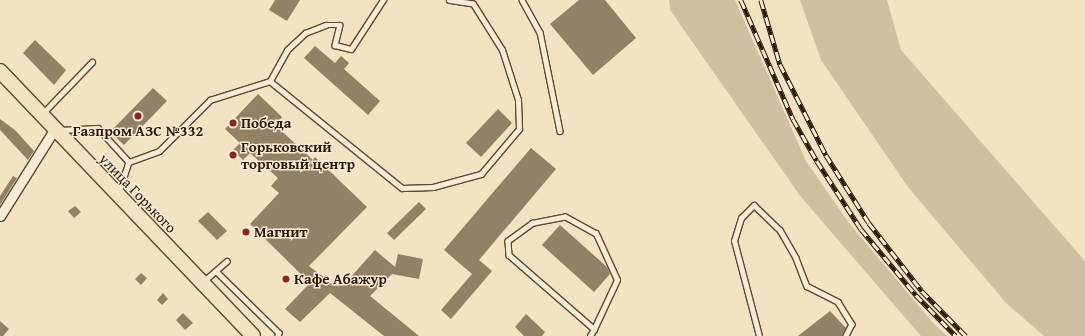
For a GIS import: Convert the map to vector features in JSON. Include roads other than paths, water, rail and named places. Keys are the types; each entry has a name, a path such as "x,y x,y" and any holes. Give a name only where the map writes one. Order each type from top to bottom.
{"main road":[{"name":"улица Горького","path":"0,71 54,130 201,284 253,336"}],"street":[{"path":"0,216 54,130"}],"lane":[{"path":"129,162 159,151 210,100 270,81 287,50 305,33 326,26 340,25 335,46 351,49 383,0"},
{"path":"270,81 402,188 433,187 481,174 519,129 518,100 502,50 473,4 449,0"},
{"path":"522,0 540,32 560,131"},
{"path":"41,115 92,62"},
{"path":"54,130 98,128 129,162"},
{"path":"117,196 129,162"},
{"path":"759,336 734,241 741,218 754,205 780,230 796,258 807,286 838,302 852,324 846,336"},
{"path":"590,336 594,330 617,280 596,234 565,217 533,222 508,241 509,255 594,330"},
{"path":"201,284 228,261"},
{"path":"216,271 280,335"}],"railway":[{"path":"741,0 793,119 817,161 861,229 916,295 956,336"},
{"path":"761,0 780,64 826,155 869,223 922,291 966,336"}],"place":[{"name":"Газпром АЗС №332","path":"138,116"},
{"name":"Победа","path":"233,123"},
{"name":"Горьковский торговый центр","path":"233,155"},
{"name":"Магнит","path":"246,232"},
{"name":"Кафе Абажур","path":"286,279"}]}
